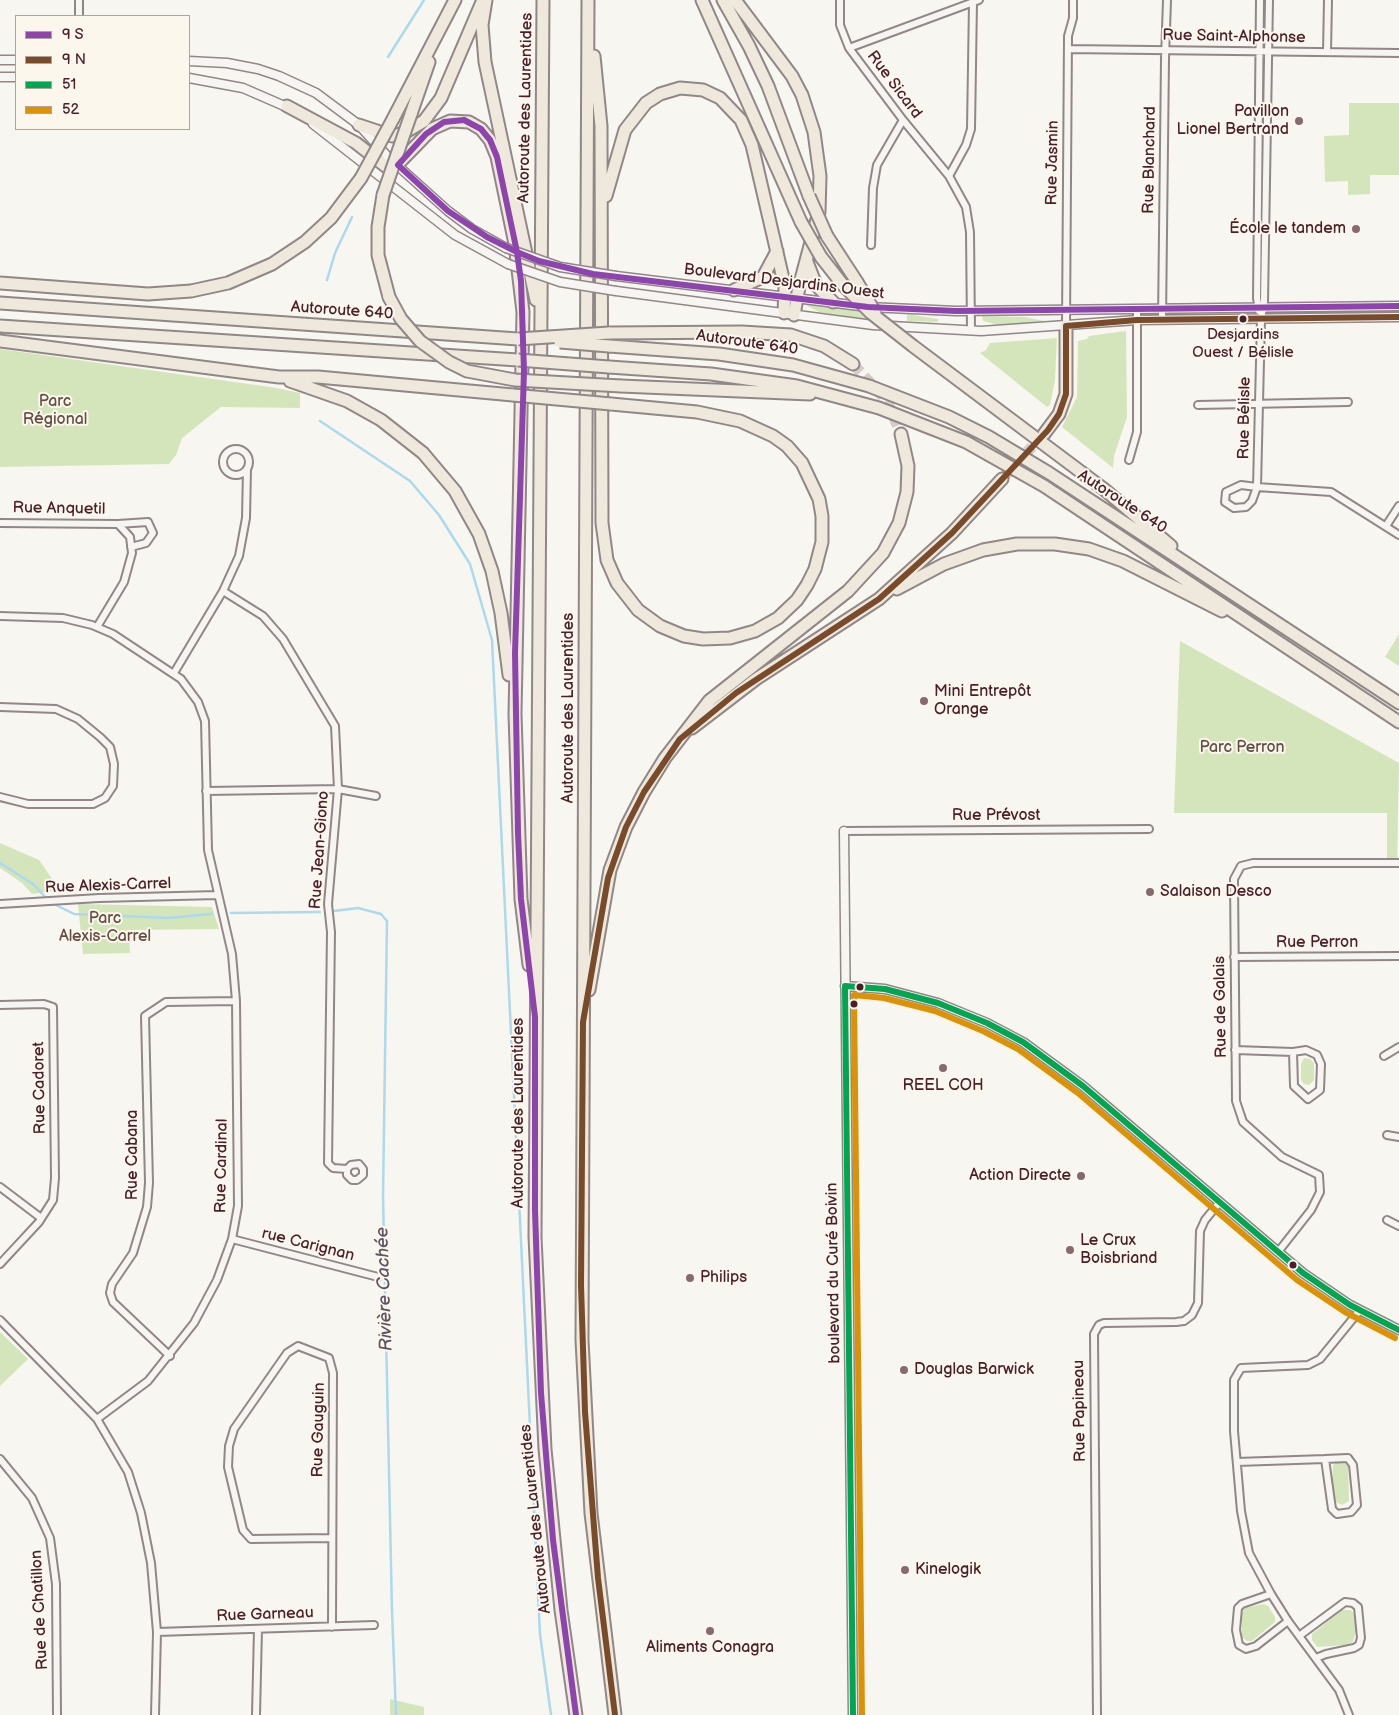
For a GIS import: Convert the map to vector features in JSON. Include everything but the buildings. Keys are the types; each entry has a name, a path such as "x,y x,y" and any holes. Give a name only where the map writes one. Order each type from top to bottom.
{"highway":[{"path":"0,284 160,294 191,291 228,283 272,264 305,242 331,218 361,178 455,0"},
{"path":"359,125 392,136 404,133 424,121 441,98 485,0"},
{"path":"485,0 482,25 485,62 540,318"},
{"name":"Autoroute des Laurentides","path":"544,0 534,1210 541,1394 553,1540 576,1715"},
{"path":"0,341 279,377 318,378 513,395 611,404 697,412 740,421 772,436 802,463 819,499 822,516 822,542 815,569 797,600 778,618 755,631 730,638 703,639 684,636 667,630 644,616 626,597 613,576 605,552 602,523 602,213 601,126 588,0"},
{"name":"Autoroute des Laurentides","path":"588,0 581,1285 584,1396 597,1568 615,1715"},
{"path":"702,0 801,222 821,257 843,285 882,322 1105,490 1211,579"},
{"path":"723,0 749,46 768,86 809,196 827,236 882,322"},
{"path":"735,0 792,76 813,126 820,167 820,194 817,220 807,262 792,297 789,314"},
{"path":"442,26 383,195 378,227 378,255 389,297 401,319 420,341 449,362 467,370 486,376 515,380 840,396"},
{"path":"602,213 618,147 633,116 646,103 660,94 676,89 697,89 710,92 726,102 736,112 745,127 752,146 777,251 792,297"},
{"path":"287,106 356,143 387,168 391,169 398,165 437,125 450,120 464,120 481,129 490,140 502,181 519,264 523,312 515,714 522,899 535,1017"},
{"path":"734,290 763,277 777,251"},
{"path":"807,262 816,285 833,302"},
{"name":"Autoroute 640","path":"0,303 719,354 777,362 839,376 899,396 962,423 1013,451 1399,703"},
{"name":"Autoroute 640","path":"0,326 518,360 738,377 797,386 840,396 929,426 971,445 1020,471 1399,722"},
{"path":"1044,434 1059,414 1066,394 1066,326"},
{"path":"518,339 609,333 742,332 782,334 802,338 824,346 853,364"},
{"path":"279,377 342,399 381,420 423,453 455,491 474,524 492,571 501,613 515,714"},
{"path":"583,1022 604,898 616,853 644,792 694,718 716,694 848,591 883,553 899,523 907,492 908,466 901,434"},
{"path":"879,598 952,533 1002,478"},
{"path":"680,739 736,693 879,598 944,564 968,554 1005,545 1055,544 1089,549 1123,561 1263,633"}],"street":[{"path":"79,15 80,0"},
{"name":"Rue Sicard","path":"840,0 840,24 849,48 948,176 966,207 970,232 971,330"},
{"name":"Rue Jasmin","path":"1066,326 1068,48 1073,18 1072,0"},
{"name":"Rue Blanchard","path":"1162,320 1167,0"},
{"name":"Rue Bélisle","path":"1257,488 1261,319 1258,156 1260,0"},
{"name":"Rue Bélisle","path":"1261,308 1267,155 1269,0"},
{"path":"1327,52 1328,0"},
{"path":"849,48 976,1 971,129 966,146 948,176"},
{"name":"Rue Saint-Alphonse","path":"1068,48 1399,53"},
{"path":"0,60 15,60"},
{"name":"Boulevard Desjardins Ouest","path":"190,61 233,64 279,76 326,99 359,125 398,165 455,217 506,248 560,267 616,276 886,308 970,312 1399,306"},
{"path":"0,77 15,77"},
{"name":"Boulevard Desjardins Ouest","path":"190,78 236,86 287,106 455,235 508,264 560,282 873,326 989,331 1137,320 1399,317"},
{"path":"871,245 873,188 877,165 903,120"},
{"path":"1258,156 1267,155"},
{"path":"1129,460 1137,432 1137,310"},
{"path":"1198,405 1348,402"},
{"path":"174,672 223,591 239,556 246,518 248,456 242,450 234,449 226,453 224,466 229,472 241,474 247,469"},
{"path":"1257,488 1252,502 1246,507 1234,508 1225,502 1226,492 1231,488 1241,485 1257,488 1331,492 1399,535"},
{"path":"1386,526 1399,506"},
{"name":"Rue Anquetil","path":"0,523 118,524 148,522 152,533 146,543 131,547 130,537 118,524"},
{"path":"97,627 124,582 132,553 131,547"},
{"name":"Rue Jean-Giono","path":"223,591 263,616 283,638 335,726 338,789 328,904 330,932 328,1163 333,1168 347,1169"},
{"name":"Rue Cardinal","path":"0,616 62,618 97,627 120,638 174,672 191,690 204,716 208,850 232,954 236,1001 238,1206 232,1239 217,1280 194,1323 148,1382 97,1419"},
{"path":"0,708 56,709 78,719 100,736 110,747 114,764 113,786 105,798 93,804 28,804 0,797"},
{"path":"206,791 338,789 376,796"},
{"name":"Rue Prévost","path":"844,831 1149,828"},
{"name":"boulevard du Curé Boivin","path":"844,831 852,1715"},
{"name":"Rue de Galais","path":"1278,1252 1311,1210 1320,1192 1319,1175 1282,1156 1243,1122 1236,1100 1234,879 1241,866 1253,863 1399,863"},
{"name":"Rue Alexis-Carrel","path":"0,904 217,895"},
{"name":"Rue Perron","path":"1234,957 1399,956"},
{"path":"845,986 876,987 926,999 977,1018 1014,1037 1049,1060 1083,1086 1219,1203 1320,1286 1360,1310 1399,1330"},
{"name":"Rue Cabana","path":"170,1356 113,1302 110,1293 112,1284 133,1252 146,1207 149,1184 145,1016 166,1002 236,1001"},
{"name":"Rue Cadoret","path":"0,1005 44,1004 53,1007 55,1178 53,1200 41,1218 0,1264"},
{"path":"1384,1056 1399,1047"},
{"path":"1235,1050 1293,1052 1306,1050 1317,1055 1321,1064 1320,1090 1308,1099 1294,1086 1293,1052"},
{"path":"1388,1134 1399,1137"},
{"path":"0,1187 41,1218"},
{"name":"Rue Papineau","path":"1097,1715 1094,1334 1097,1327 1104,1323 1176,1322 1192,1316 1198,1300 1200,1231 1205,1220 1219,1203"},
{"path":"1388,1220 1399,1226"},
{"name":"rue Carignan","path":"232,1239 378,1277"},
{"path":"1350,1715 1339,1690 1288,1621 1249,1554 1241,1511 1234,1430 1234,1380 1241,1368 1308,1365 1320,1359 1360,1310"},
{"path":"0,1320 97,1419 128,1472 141,1513 151,1563 157,1632 155,1715"},
{"name":"Rue Gauguin","path":"331,1538 251,1540 243,1530 228,1467 229,1446 234,1429 288,1353 298,1346 329,1358 333,1373 332,1627"},
{"path":"1237,1462 1348,1458 1353,1465 1357,1504 1351,1512 1337,1514 1332,1509 1325,1459"},
{"name":"Rue de Chatillon","path":"0,1460 32,1498 50,1538 56,1584 57,1715"},
{"path":"1271,1594 1242,1604 1238,1608 1236,1630 1239,1645 1246,1648 1256,1646 1288,1621"},
{"path":"1299,1636 1345,1602 1354,1603 1358,1607 1361,1629 1359,1645 1316,1658"},
{"name":"Rue Garneau","path":"157,1632 374,1625"},
{"path":"256,1715 258,1629"}],"green space":[{"path":"1349,103 1399,103 1399,175 1370,175 1370,194 1348,195 1348,181 1325,182 1324,136 1349,135"},
{"path":"804,304 859,310 867,320 819,312"},
{"path":"907,314 938,319 938,322 907,321"},
{"path":"982,316 1025,317 1049,322 999,325 983,321"},
{"path":"1126,331 1127,417 1114,456 1113,468 1062,427 1077,397 1078,341 1087,339 1089,336"},
{"path":"1057,338 1055,380 1050,405 1047,407 980,353 986,350 990,343"},
{"name":"Parc Régional","path":"0,349 277,388 300,393 300,408 221,407 182,438 176,455 169,464 0,467"},
{"path":"1399,634 1399,666 1385,657"},
{"name":"Parc Perron","path":"1180,641 1399,763 1397,861 1387,859 1387,813 1174,813"},
{"path":"0,843 39,860 60,890 32,894 22,883 0,868"},
{"name":"Parc Alexis-Carrel","path":"78,904 212,907 219,929 129,930 130,953 83,954"},
{"path":"1304,1058 1310,1059 1314,1063 1314,1080 1309,1085 1304,1084 1301,1080 1301,1064"},
{"path":"0,1332 28,1359 0,1386"},
{"path":"1337,1462 1344,1462 1348,1466 1349,1501 1342,1505 1336,1502 1332,1484 1333,1465"},
{"path":"1263,1604 1268,1606 1275,1617 1275,1622 1252,1641 1247,1641 1242,1637 1242,1613 1245,1608"},
{"path":"1342,1610 1351,1610 1354,1614 1356,1630 1353,1642 1346,1645 1317,1647 1312,1640 1312,1634"},
{"path":"390,1699 424,1707 424,1715 390,1715"}],"waterway":[{"path":"388,57 424,0"},
{"path":"327,280 335,253 352,217"},
{"path":"320,421 410,481 439,515 470,564 492,640 540,1634 551,1715"},
{"name":"Rivière Cachée","path":"0,863 33,884 48,900"},
{"name":"Rivière Cachée","path":"52,903 74,914 168,918 212,914"},
{"name":"Rivière Cachée","path":"334,911 358,908 381,914 387,921 383,1196 396,1715"},
{"name":"Rivière Cachée","path":"231,913 320,912"}],"tunnel":[{"path":"853,364 887,401 901,434"},
{"path":"1002,479 1044,434"}],"transit line":[{"path":"464,120 481,129 490,140 497,157 517,252 487,237 448,211 398,165 426,134 444,122 464,120"},
{"path":"517,252 539,261 593,274 868,307 956,311 1399,306"},
{"path":"517,252 521,281 524,371 515,653 518,833 521,899 535,1017 535,1210 541,1393 553,1540 576,1715"},
{"path":"615,1715 598,1578 585,1412 581,1285 583,1022 608,878 626,827 644,792 680,739 736,693 879,599 952,533 1048,430 1059,414 1066,394 1066,326 1137,320 1399,317"},
{"name":"51","path":"853,1715 845,986 885,989 938,1003 987,1023 1023,1042 1083,1086 1303,1273 1350,1305 1399,1330"},
{"name":"52","path":"862,1715 854,995 884,998 935,1011 983,1031 1018,1049 1078,1093 1297,1280 1345,1312 1395,1338"}],"place":[{"name":"Pavillon Lionel Bertrand","path":"1299,121"},
{"name":"École le tandem","path":"1356,229"},
{"name":"Desjardins Ouest / Bélisle","path":"1243,319"},
{"name":"Mini Entrepôt Orange","path":"924,701"},
{"name":"Salaison Desco","path":"1150,892"},
{"name":"REEL COH","path":"943,1068"},
{"name":"Action Directe","path":"1081,1176"},
{"name":"Le Crux Boisbriand","path":"1070,1250"},
{"name":"Philips","path":"690,1278"},
{"name":"Douglas Barwick","path":"904,1370"},
{"name":"Kinelogik","path":"905,1570"},
{"name":"Aliments Conagra","path":"710,1631"}]}
